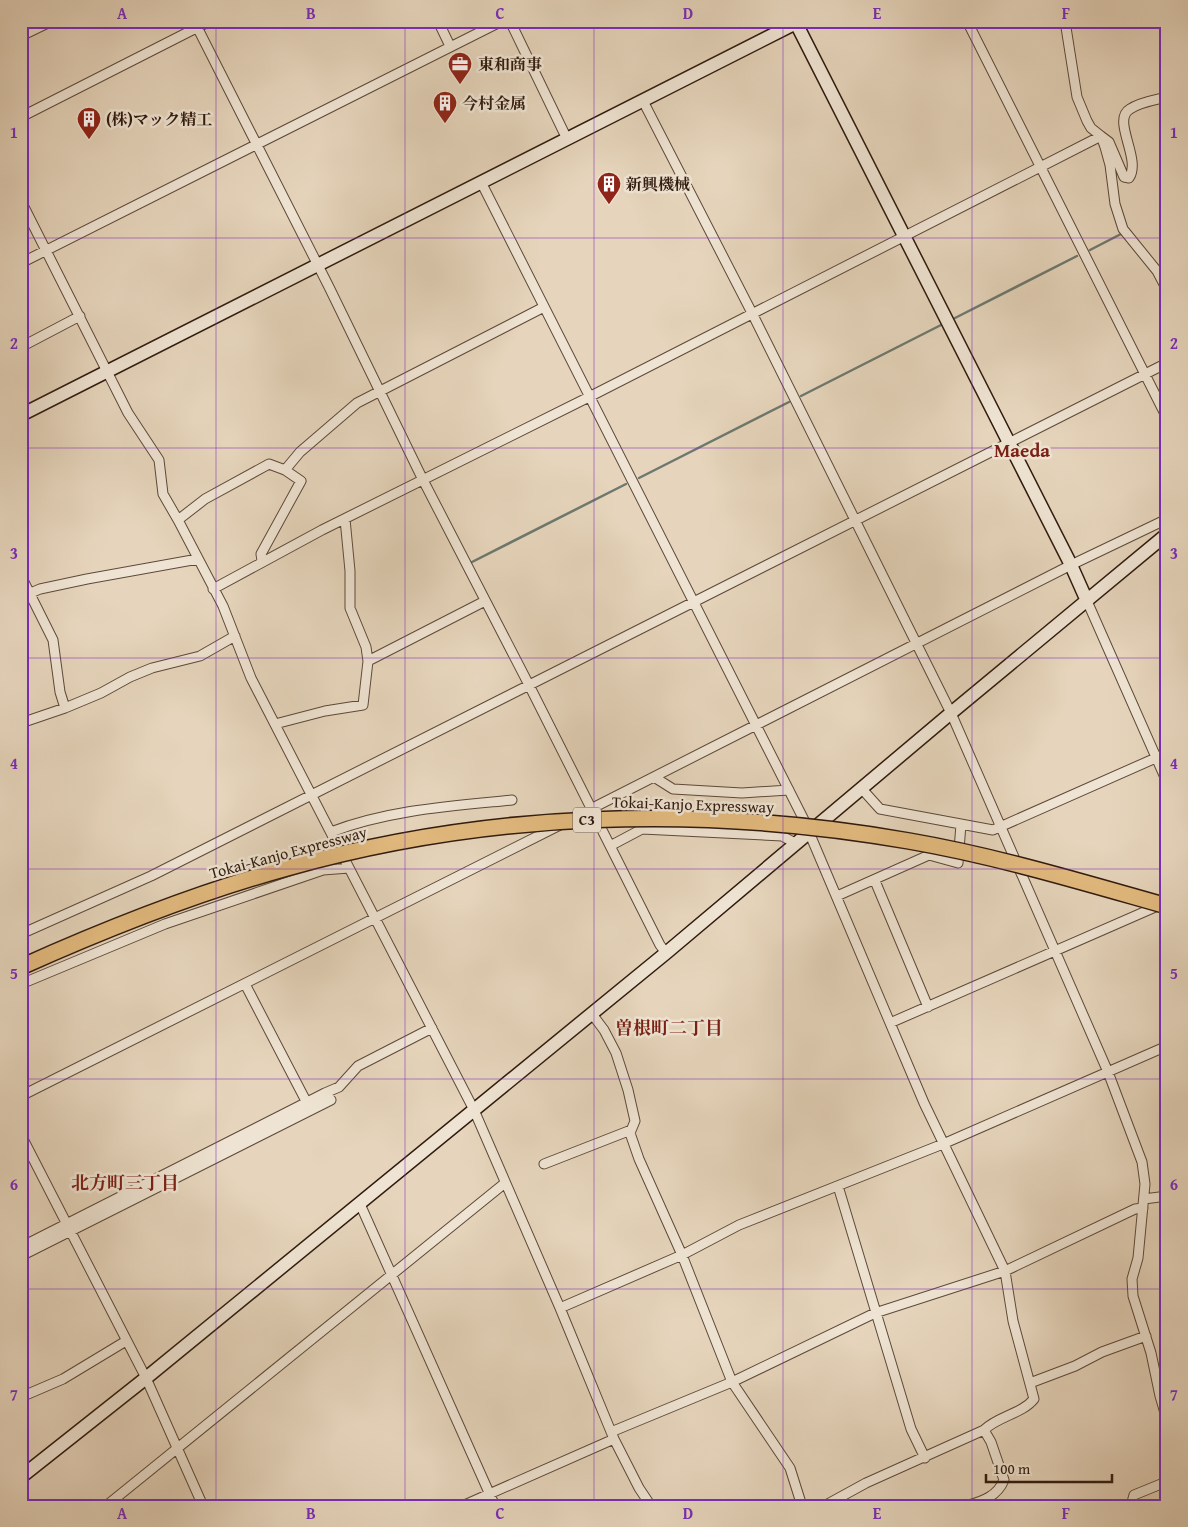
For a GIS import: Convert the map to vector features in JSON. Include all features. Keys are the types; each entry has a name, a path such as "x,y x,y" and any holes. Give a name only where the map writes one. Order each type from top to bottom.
{"highway":[{"name":"Tokai-Kanjo Expressway","path":"21,967 132,919 210,891 288,867 369,847 444,834 523,824 591,819 743,820 844,831 910,841 993,859 1167,904"}],"street":[{"path":"21,36 52,21"},
{"path":"21,117 195,24 210,21"},
{"path":"438,21 450,46"},
{"path":"21,263 502,21"},
{"path":"510,21 567,139"},
{"path":"967,21 1167,418"},
{"path":"1065,21 1077,97 1091,128 1109,142 1124,177 1128,178 1133,172 1132,158 1123,121 1125,113 1130,108 1167,96"},
{"path":"21,415 797,22 1071,565 1167,782"},
{"path":"195,24 316,265 329,287 423,480 529,684 660,945 666,953"},
{"path":"643,101 752,313 952,713 1108,1072 1142,1162 1145,1184 1138,1258 1132,1279 1133,1296 1146,1336 1167,1420"},
{"path":"214,589 262,561 1101,136"},
{"path":"1101,136 1110,164 1115,204 1123,229 1157,271 1167,290"},
{"path":"481,182 810,833 924,1103 1005,1271 1013,1321 1034,1399 1029,1405 991,1424 984,1430 926,1458 866,1483 824,1506"},
{"path":"21,201 128,413 159,460 163,494 223,606 251,678 474,1110 560,1308 612,1436 639,1488 651,1506"},
{"path":"286,470 300,452 357,402 544,306"},
{"path":"21,347 80,316"},
{"path":"21,934 151,876 1167,363"},
{"path":"178,520 205,499 269,464 286,470 301,481 261,554 262,561"},
{"path":"275,724 363,705 368,661 366,647 350,608 350,571 345,519"},
{"path":"21,1096 757,726 1071,565 1167,519"},
{"path":"21,1477 146,1378 592,1014 1167,534"},
{"path":"26,595 87,579 198,559"},
{"path":"21,576 26,595 53,640 60,692 65,708"},
{"path":"368,661 485,601"},
{"path":"21,723 101,693 130,677 152,668 200,656 235,636"},
{"path":"862,789 880,809 993,830 1000,825 1167,753"},
{"path":"654,777 673,789 742,793 789,790"},
{"path":"331,832 355,823 439,807 512,800"},
{"path":"837,896 929,855 958,863 961,824"},
{"path":"610,846 642,829 782,836 797,844"},
{"path":"21,984 165,924 323,870 349,868"},
{"path":"875,880 928,1007"},
{"path":"890,1023 1167,904"},
{"path":"245,984 307,1102"},
{"path":"592,1014 604,1030 616,1053 635,1120 630,1133 639,1159 682,1255 732,1382 790,1468 802,1506"},
{"path":"21,1256 68,1228 338,1087 358,1066 432,1028"},
{"path":"560,1308 682,1255 739,1224 943,1144 1167,1046"},
{"path":"21,1247 68,1228 330,1100 325,1094"},
{"path":"544,1164 631,1130"},
{"path":"21,1135 146,1378 203,1506"},
{"path":"106,1506 505,1183"},
{"path":"838,1186 911,1428 926,1458"},
{"path":"462,1506 732,1382 875,1313 1005,1271 1135,1209 1143,1203 1167,1196"},
{"path":"360,1204 495,1506"},
{"path":"1030,1383 1075,1366 1102,1352 1146,1336"},
{"path":"21,1397 63,1378 126,1341"},
{"path":"966,1506 986,1500 1001,1489 1004,1480 991,1442 984,1430"},
{"path":"1131,1506 1134,1495 1167,1480"}],"waterway":[{"path":"1090,250 1121,234"},
{"path":"955,318 1077,256"},
{"path":"801,396 941,325"},
{"path":"639,478 789,402"},
{"path":"472,562 626,484"}],"place":[{"name":"東和商事","path":"460,85"},
{"name":"今村金属","path":"445,124"},
{"name":"(株)マック精工","path":"89,140"},
{"name":"新興機械","path":"609,205"}],"district":[{"name":"Maeda","path":"1022,450"},
{"name":"曽根町二丁目","path":"669,1028"},
{"name":"北方町三丁目","path":"125,1183"}]}
